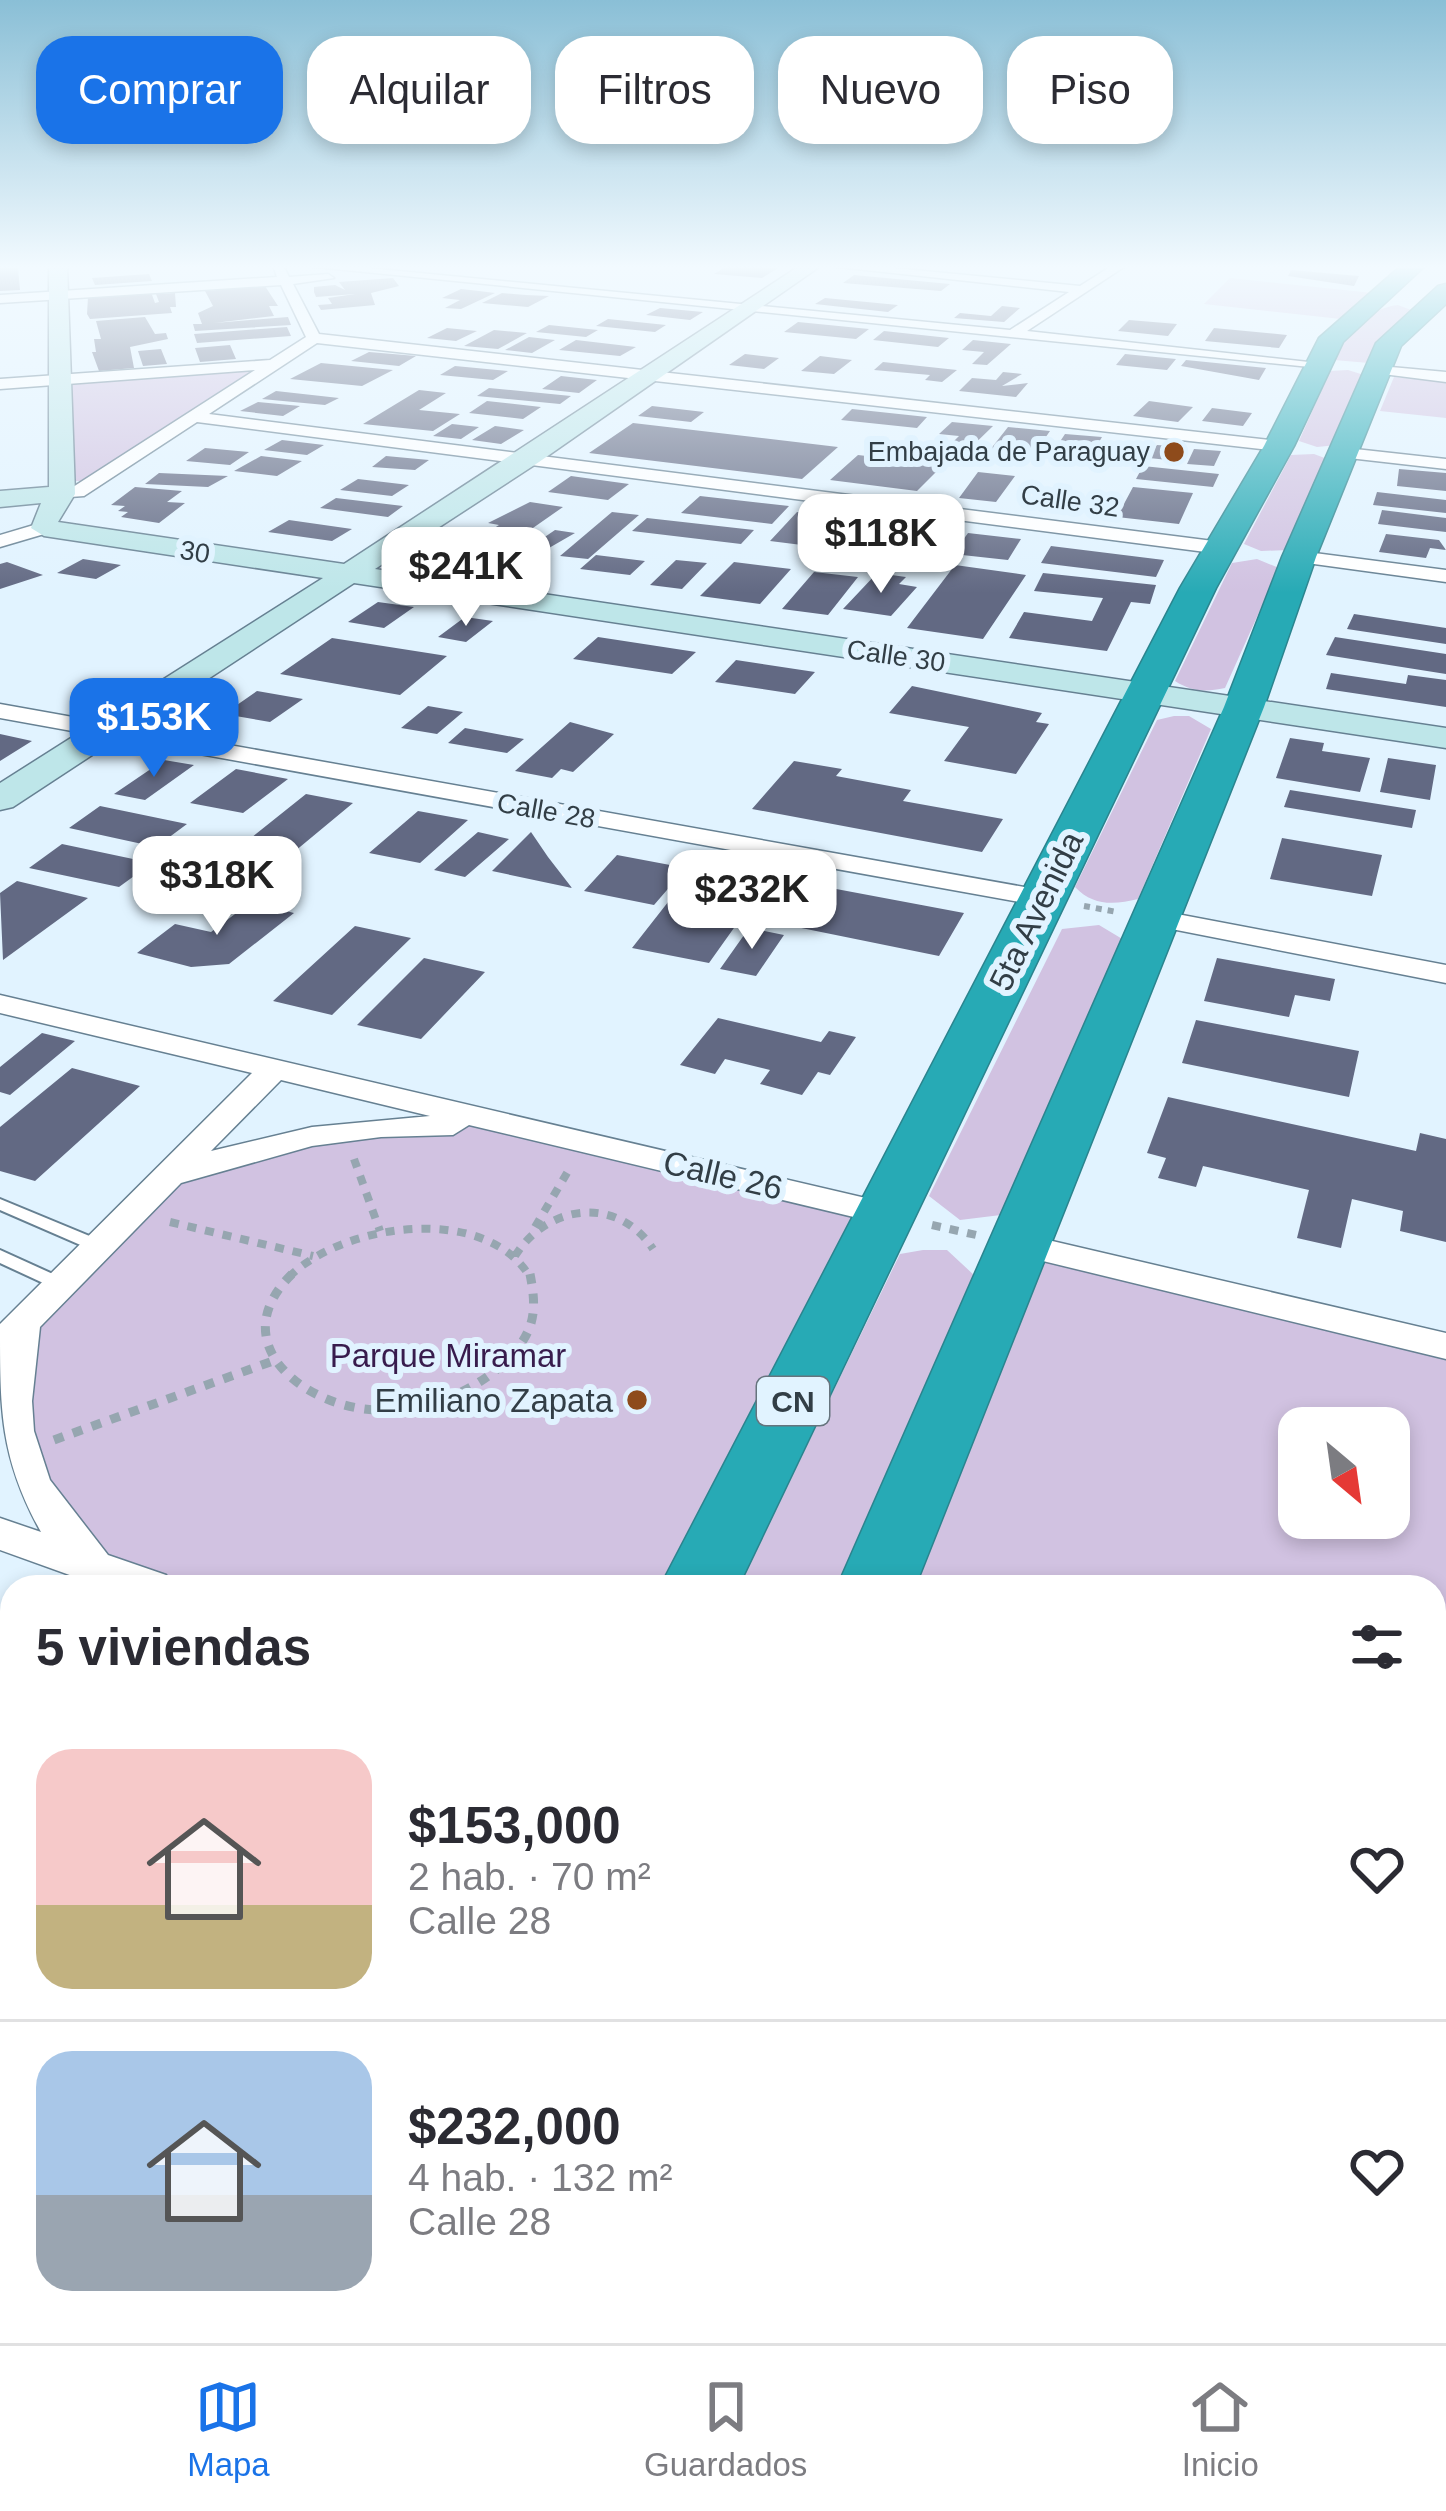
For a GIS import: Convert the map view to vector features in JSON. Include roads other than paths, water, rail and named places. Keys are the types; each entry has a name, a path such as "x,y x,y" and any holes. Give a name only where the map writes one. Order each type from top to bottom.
{"highway":[{"name":"5ta Avenida","path":"705,1575 1041,898 1315,374"},
{"path":"881,1575 1378,374"}],"main road":[{"path":"44,528 52,374"},
{"path":"0,799 530,457 645,376"},
{"path":"43,478 52,380"},
{"path":"0,499 43,478"},
{"name":"30","path":"44,528 345,575"},
{"name":"Calle 30","path":"345,575 1446,738"}],"street":[{"path":"0,385 132,374"},
{"path":"43,478 79,492 262,374"},
{"path":"631,374 1279,446"},
{"name":"Calle 32","path":"196,417 1221,548"},
{"path":"1346,453 1446,464"},
{"path":"0,541 44,528"},
{"path":"1299,557 1446,576"},
{"name":"Calle 28","path":"0,711 1041,898"},
{"path":"1156,919 1446,974"},
{"name":"Calle 26","path":"0,1004 887,1214"},
{"path":"94,1568 36,1501 16,1454 8,1386 11,1335 274,1069"},
{"path":"169,1176 248,1148 344,1129 515,1126"},
{"path":"1018,1244 1446,1346"},
{"path":"0,1534 115,1575"}],"lane":[{"path":"0,1204 98,1246"},
{"path":"0,1256 61,1283"}],"place":[{"name":"Embajada de Paraguay","path":"1174,452"},
{"name":"Emiliano Zapata","path":"637,1400"}],"park label":[{"name":"Parque Miramar","path":"448,1355"}]}
